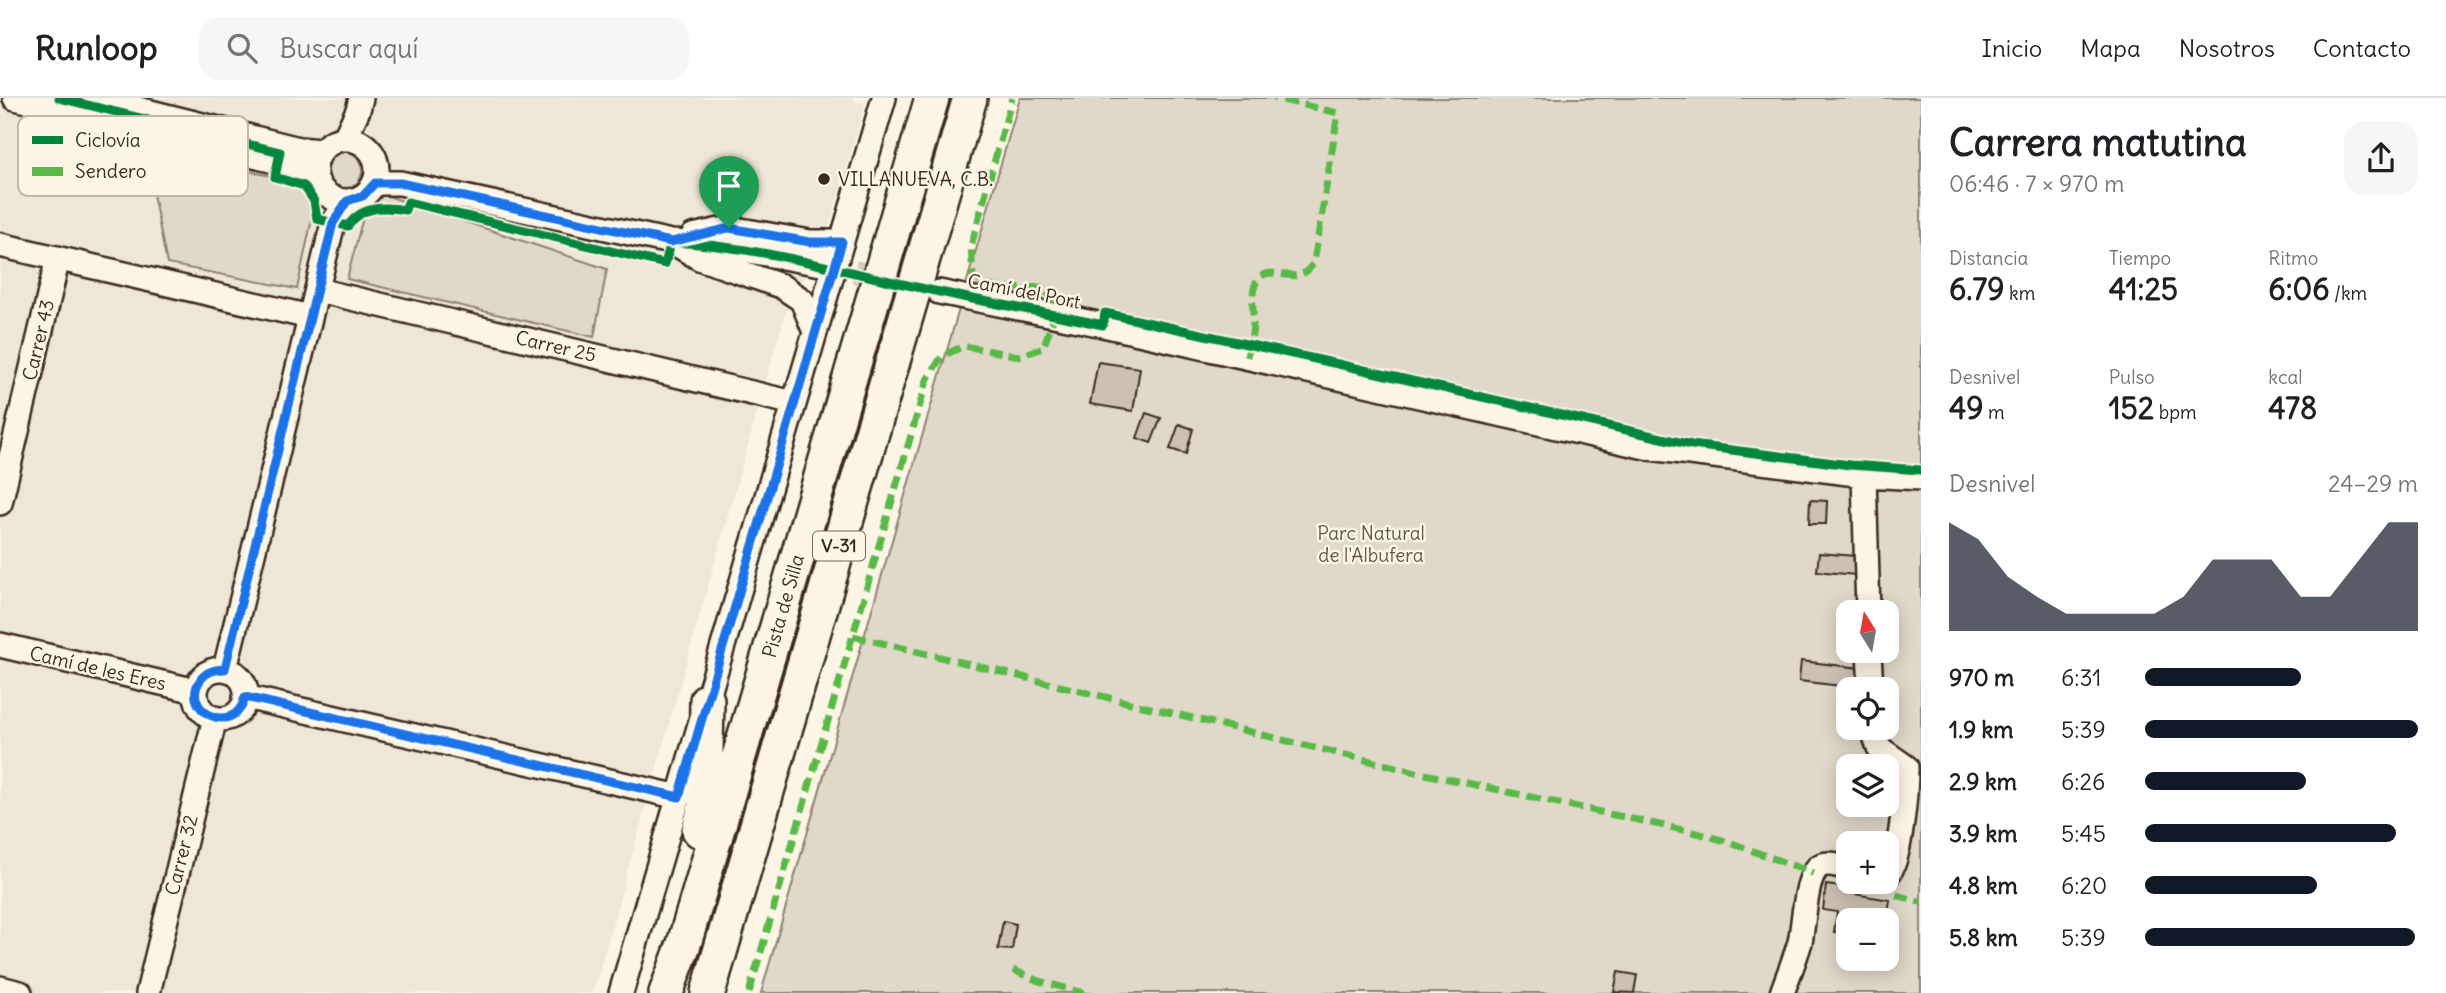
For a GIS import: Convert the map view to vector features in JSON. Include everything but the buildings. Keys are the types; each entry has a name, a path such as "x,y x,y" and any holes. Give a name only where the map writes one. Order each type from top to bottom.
{"highway":[{"name":"Pista de Silla","path":"667,990 688,931 932,98"},
{"name":"Pista de Silla","path":"708,993 970,98"},
{"path":"667,990 669,940 705,807 707,700"}],"street":[{"path":"15,98 89,116"},
{"path":"94,98 166,116"},
{"path":"621,993 884,98"},
{"path":"354,141 360,104"},
{"path":"248,136 299,149 318,162"},
{"path":"354,141 371,150 376,174 363,196 338,198 319,186 318,162 327,144 354,141"},
{"path":"248,155 295,166 318,162"},
{"path":"376,174 400,183 671,242 711,244 821,264"},
{"path":"225,669 338,198"},
{"path":"671,242 729,228 810,242 842,242"},
{"path":"671,242 699,258 781,286 802,300 815,332"},
{"path":"0,245 310,317"},
{"name":"Carrer 43","path":"0,503 58,258"},
{"name":"Carrer 25","path":"317,290 794,403"},
{"name":"Camí del Port","path":"939,292 1103,324 1650,448 1864,475 1921,478"},
{"path":"1864,475 1868,600"},
{"name":"Camí de les Eres","path":"0,645 196,691"},
{"path":"225,669 239,677 244,684 245,697 241,708 235,714 227,718 215,718 204,713 199,706 196,691 203,676 209,671 225,669"},
{"path":"245,697 679,797"},
{"name":"Carrer 32","path":"148,993 215,718"},
{"path":"1877,740 1880,748 1906,767 1906,789 1899,837"},
{"path":"1782,993 1800,941 1813,873 1822,865 1836,864"},
{"path":"0,988 20,993"}],"shaded area":[{"path":"0,98 854,98 854,101 865,104 829,228 784,317 593,993 0,993"}],"green space":[{"name":"Parc Natural de l'Albufera","path":"1020,98 1921,98 1921,993 761,993"},
{"path":"343,151 357,156 362,170 357,184 343,189 329,184 324,170 329,156"},
{"path":"248,171 319,186 297,289 167,264 153,196 248,196"},
{"path":"370,190 607,269 594,337 347,279"}],"tunnel":[{"path":"821,264 927,289"}],"marked path":[{"path":"749,993 927,380 942,356 964,346 1019,356 1043,348 1055,314 1055,301 1041,287 1007,289 987,286 973,276 971,246 1012,98"},
{"path":"1247,357 1253,328 1253,302 1257,281 1262,275 1269,273 1300,275 1314,262 1338,113 1274,98"},
{"path":"853,636 1416,772 1697,833 1813,873"},
{"path":"1893,894 1921,902"},
{"path":"1013,970 1039,981 1084,993"}],"cycle path":[{"path":"59,98 133,116"},
{"path":"248,144 280,152 275,177 304,186 314,201 317,219 348,226 353,219 366,211 381,208 405,210 408,202 665,264 671,242"},
{"path":"400,183 671,242 773,255 1103,325 1105,313 1692,445 1850,465 1921,470"}],"place":[{"name":"VILLANUEVA, C.B.","path":"824,179"}],"route":[{"path":"375,183 400,183 671,242 729,228 810,242 842,242 679,797 245,697 241,708 227,718 219,719 204,713 196,699 198,683 209,671 225,669 333,223 347,201 363,196 375,183"}]}
